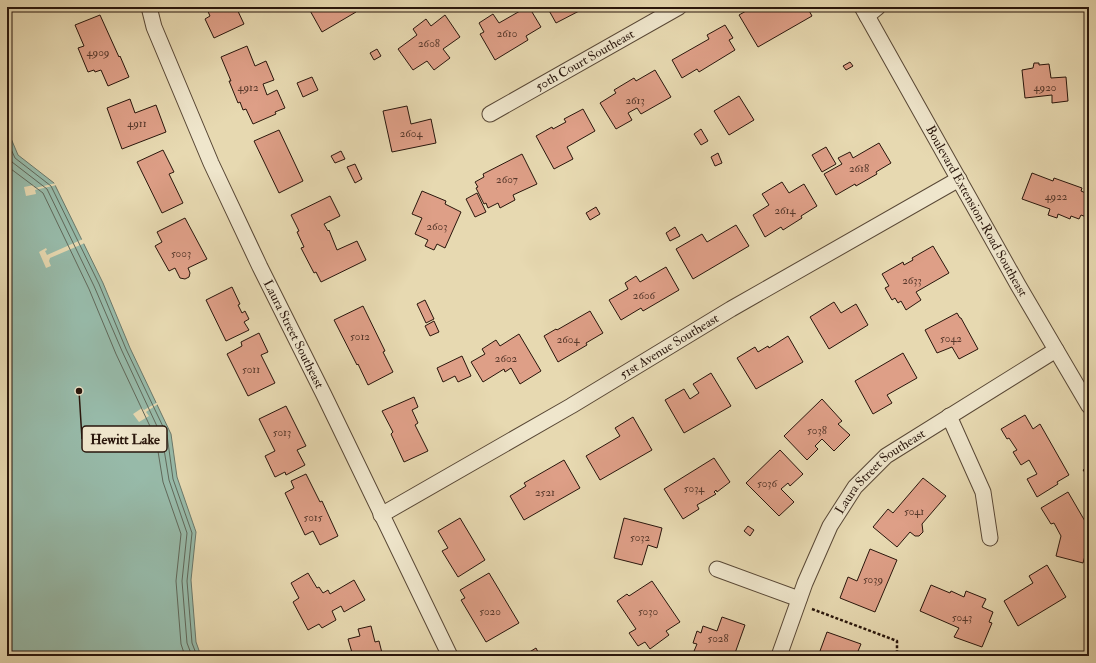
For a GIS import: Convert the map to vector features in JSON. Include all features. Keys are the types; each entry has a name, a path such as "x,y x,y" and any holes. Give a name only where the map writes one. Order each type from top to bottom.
{"street":[{"name":"Laura Street Southeast","path":"148,7 154,26 211,163 450,656"},
{"name":"50th Court Southeast","path":"490,114 679,7"},
{"name":"Boulevard Extension-Road Southeast","path":"869,10 959,179 1089,406"},
{"name":"51st Avenue Southeast","path":"381,515 571,406 731,309 959,179"},
{"name":"Laura Street Southeast","path":"779,656 799,601 830,526 855,487 886,456 1056,350"},
{"path":"949,416 983,492 990,538"},
{"path":"717,569 799,601"}],"path":[{"path":"799,601 897,641 897,656"}],"water":[{"path":"7,129 18,155 54,183 103,283 130,348 171,434 177,477 196,532 191,580 196,642 201,656 7,656"}],"pier":[{"path":"56,183 57,185 35,190 36,194 26,196 24,187 34,185 35,188"},
{"path":"83,239 85,243 50,258 49,261 51,266 46,268 39,252 46,248 47,250 45,251 47,255"},
{"path":"158,402 158,404 146,412 149,416 139,422 133,414 142,408 144,410"}],"building":[{"path":"206,7 236,7 244,24 214,38 205,19 210,16"},
{"path":"308,7 352,7 356,12 322,32"},
{"path":"529,7 541,27 526,36 528,40 495,60 480,34 484,32 479,23 493,14 499,23"},
{"path":"547,7 583,7 580,9 581,10 556,23"},
{"path":"753,7 807,7 812,16 758,47 739,15"},
{"path":"100,15 129,77 108,86 101,70 88,72 78,48 84,46 75,25"},
{"path":"445,15 460,37 443,49 450,58 434,70 427,61 413,70 398,49 417,35 413,29 426,19 431,26"},
{"path":"725,25 733,38 729,40 735,50 699,72 697,69 682,78 672,60 709,39 707,35"},
{"path":"247,46 255,66 266,61 274,80 263,84 267,95 277,90 285,108 275,112 276,114 253,124 246,109 243,110 240,102 238,103 221,57"},
{"path":"377,49 381,56 374,60 370,53"},
{"path":"850,62 853,66 846,70 843,66"},
{"path":"1034,63 1039,63 1039,65 1049,64 1051,78 1066,77 1068,101 1052,103 1052,95 1025,98 1022,70 1033,68"},
{"path":"655,70 671,97 641,114 637,108 628,113 632,120 616,129 600,103 616,93 614,90 634,78 636,81"},
{"path":"312,77 318,90 303,97 297,83"},
{"path":"739,96 754,120 729,135 714,111"},
{"path":"130,99 135,113 156,105 166,132 122,149 107,108"},
{"path":"407,106 411,124 431,119 436,143 392,152 383,111"},
{"path":"583,109 595,131 567,147 573,159 554,169 536,136 552,127 553,129 566,122 564,119"},
{"path":"701,129 708,141 701,145 694,134"},
{"path":"279,130 303,181 279,193 254,141"},
{"path":"879,143 891,163 876,172 877,174 836,195 824,174 842,164 838,158 850,152 853,158"},
{"path":"826,147 836,164 822,172 812,155"},
{"path":"163,150 174,172 169,174 183,203 162,213 137,162"},
{"path":"341,151 345,159 335,163 331,156"},
{"path":"718,153 722,163 715,166 711,157"},
{"path":"522,154 537,184 513,195 515,200 500,208 498,203 488,208 486,203 484,204 476,188 478,187 475,182 484,177 483,174"},
{"path":"355,164 362,179 355,183 347,167"},
{"path":"1032,173 1053,181 1054,178 1082,188 1081,191 1088,194 1089,218 1081,215 1079,219 1071,216 1070,219 1058,214 1057,218 1048,215 1050,209 1022,199"},
{"path":"782,182 789,193 804,184 817,206 783,230 781,227 765,237 753,215 769,205 762,194"},
{"path":"422,191 446,201 445,204 461,212 445,248 437,244 434,250 425,246 428,240 415,234 422,218 412,214"},
{"path":"477,193 486,212 475,217 466,199"},
{"path":"330,196 340,216 324,224 328,231 329,230 337,250 357,241 366,260 321,282 316,272 314,273 301,248 304,247 297,232 299,231 291,215"},
{"path":"596,207 600,214 590,220 586,213"},
{"path":"185,218 207,259 188,268 190,273 189,277 185,279 180,278 175,268 169,271 155,246 162,242 157,232"},
{"path":"736,225 749,246 693,279 676,249 702,234 707,242"},
{"path":"675,227 680,236 670,241 666,233"},
{"path":"933,246 949,273 916,292 921,300 906,310 901,301 898,303 895,298 892,300 885,288 889,286 882,274 903,262 904,265 913,260 912,258"},
{"path":"666,267 679,290 643,311 641,308 621,320 609,300 628,289 625,283 636,276 640,282"},
{"path":"232,287 240,304 238,305 242,313 245,311 249,319 244,322 249,330 226,341 206,300"},
{"path":"425,300 434,319 426,323 417,304"},
{"path":"834,302 841,313 856,304 868,325 829,349 810,317"},
{"path":"363,306 385,351 383,352 393,372 368,385 334,320"},
{"path":"590,311 603,333 586,343 587,345 558,362 544,336"},
{"path":"957,313 978,349 959,359 952,347 937,353 925,330"},
{"path":"434,321 439,332 430,336 425,326"},
{"path":"259,333 268,352 261,355 275,383 248,396 227,354 242,346 241,342"},
{"path":"519,334 541,371 520,384 511,368 505,372 504,369 483,382 471,362 485,354 482,349 496,340 500,346"},
{"path":"788,336 803,362 756,389 737,358 755,347 758,352 768,346 769,348"},
{"path":"903,353 917,378 887,395 892,403 873,414 855,381"},
{"path":"462,356 471,376 458,382 455,376 443,382 437,368"},
{"path":"711,373 731,406 684,433 665,400 684,389 690,399 699,393 693,384"},
{"path":"414,397 418,407 412,410 418,423 415,425 428,451 404,462 391,434 393,432 382,411"},
{"path":"822,399 842,421 838,424 850,435 834,451 822,439 815,446 818,449 807,460 784,436"},
{"path":"286,406 306,446 297,450 305,465 286,475 285,472 275,477 265,456 275,451 259,419"},
{"path":"1025,415 1033,429 1040,424 1069,475 1037,497 1027,479 1037,474 1029,460 1021,465 1013,452 1017,450 1009,438 1007,439 1001,429"},
{"path":"633,417 652,450 600,480 586,456 620,436 615,428"},
{"path":"780,450 803,474 790,486 788,483 781,489 794,502 779,516 746,483"},
{"path":"714,458 730,482 717,492 716,490 714,492 716,494 697,505 699,509 683,519 664,489"},
{"path":"564,460 580,488 524,520 510,496 526,486 524,483"},
{"path":"1089,466 1089,472 1086,474 1083,470"},
{"path":"306,474 320,502 322,501 338,536 320,545 313,531 305,535 285,493 294,488 291,481"},
{"path":"923,478 946,496 922,524 923,532 919,536 915,536 910,532 897,547 873,527 888,509 893,513"},
{"path":"1068,492 1089,528 1089,541 1083,563 1056,556 1061,536 1054,523 1051,524 1041,508"},
{"path":"460,518 485,560 458,577 442,551 448,548 438,531"},
{"path":"624,518 662,528 657,548 648,545 642,565 614,558"},
{"path":"748,526 754,530 750,536 744,531"},
{"path":"870,549 897,560 875,612 840,598 848,577 857,581"},
{"path":"1047,565 1066,597 1018,626 1004,601 1033,583 1029,576"},
{"path":"308,573 317,588 319,587 323,593 328,590 330,594 354,580 365,600 344,612 341,606 332,611 336,620 322,628 319,624 308,630 293,602 299,598 291,583"},
{"path":"489,573 519,623 486,642 461,600 465,598 460,590"},
{"path":"652,581 680,622 666,631 669,635 650,649 645,642 638,646 629,633 636,629 617,601 627,594 629,596"},
{"path":"931,585 964,597 966,591 986,599 982,607 993,612 989,622 992,623 982,647 954,637 959,628 920,611"},
{"path":"722,617 745,625 734,656 692,656 697,644 693,643 697,631 701,633 703,626 717,631"},
{"path":"371,626 375,642 379,641 382,653 378,654 379,656 353,656 348,639 360,636 358,629"},
{"path":"827,632 861,644 856,656 832,656 820,651"},
{"path":"536,648 540,656 523,656"}],"place":[{"name":"Hewitt Lake","path":"79,391"}]}
